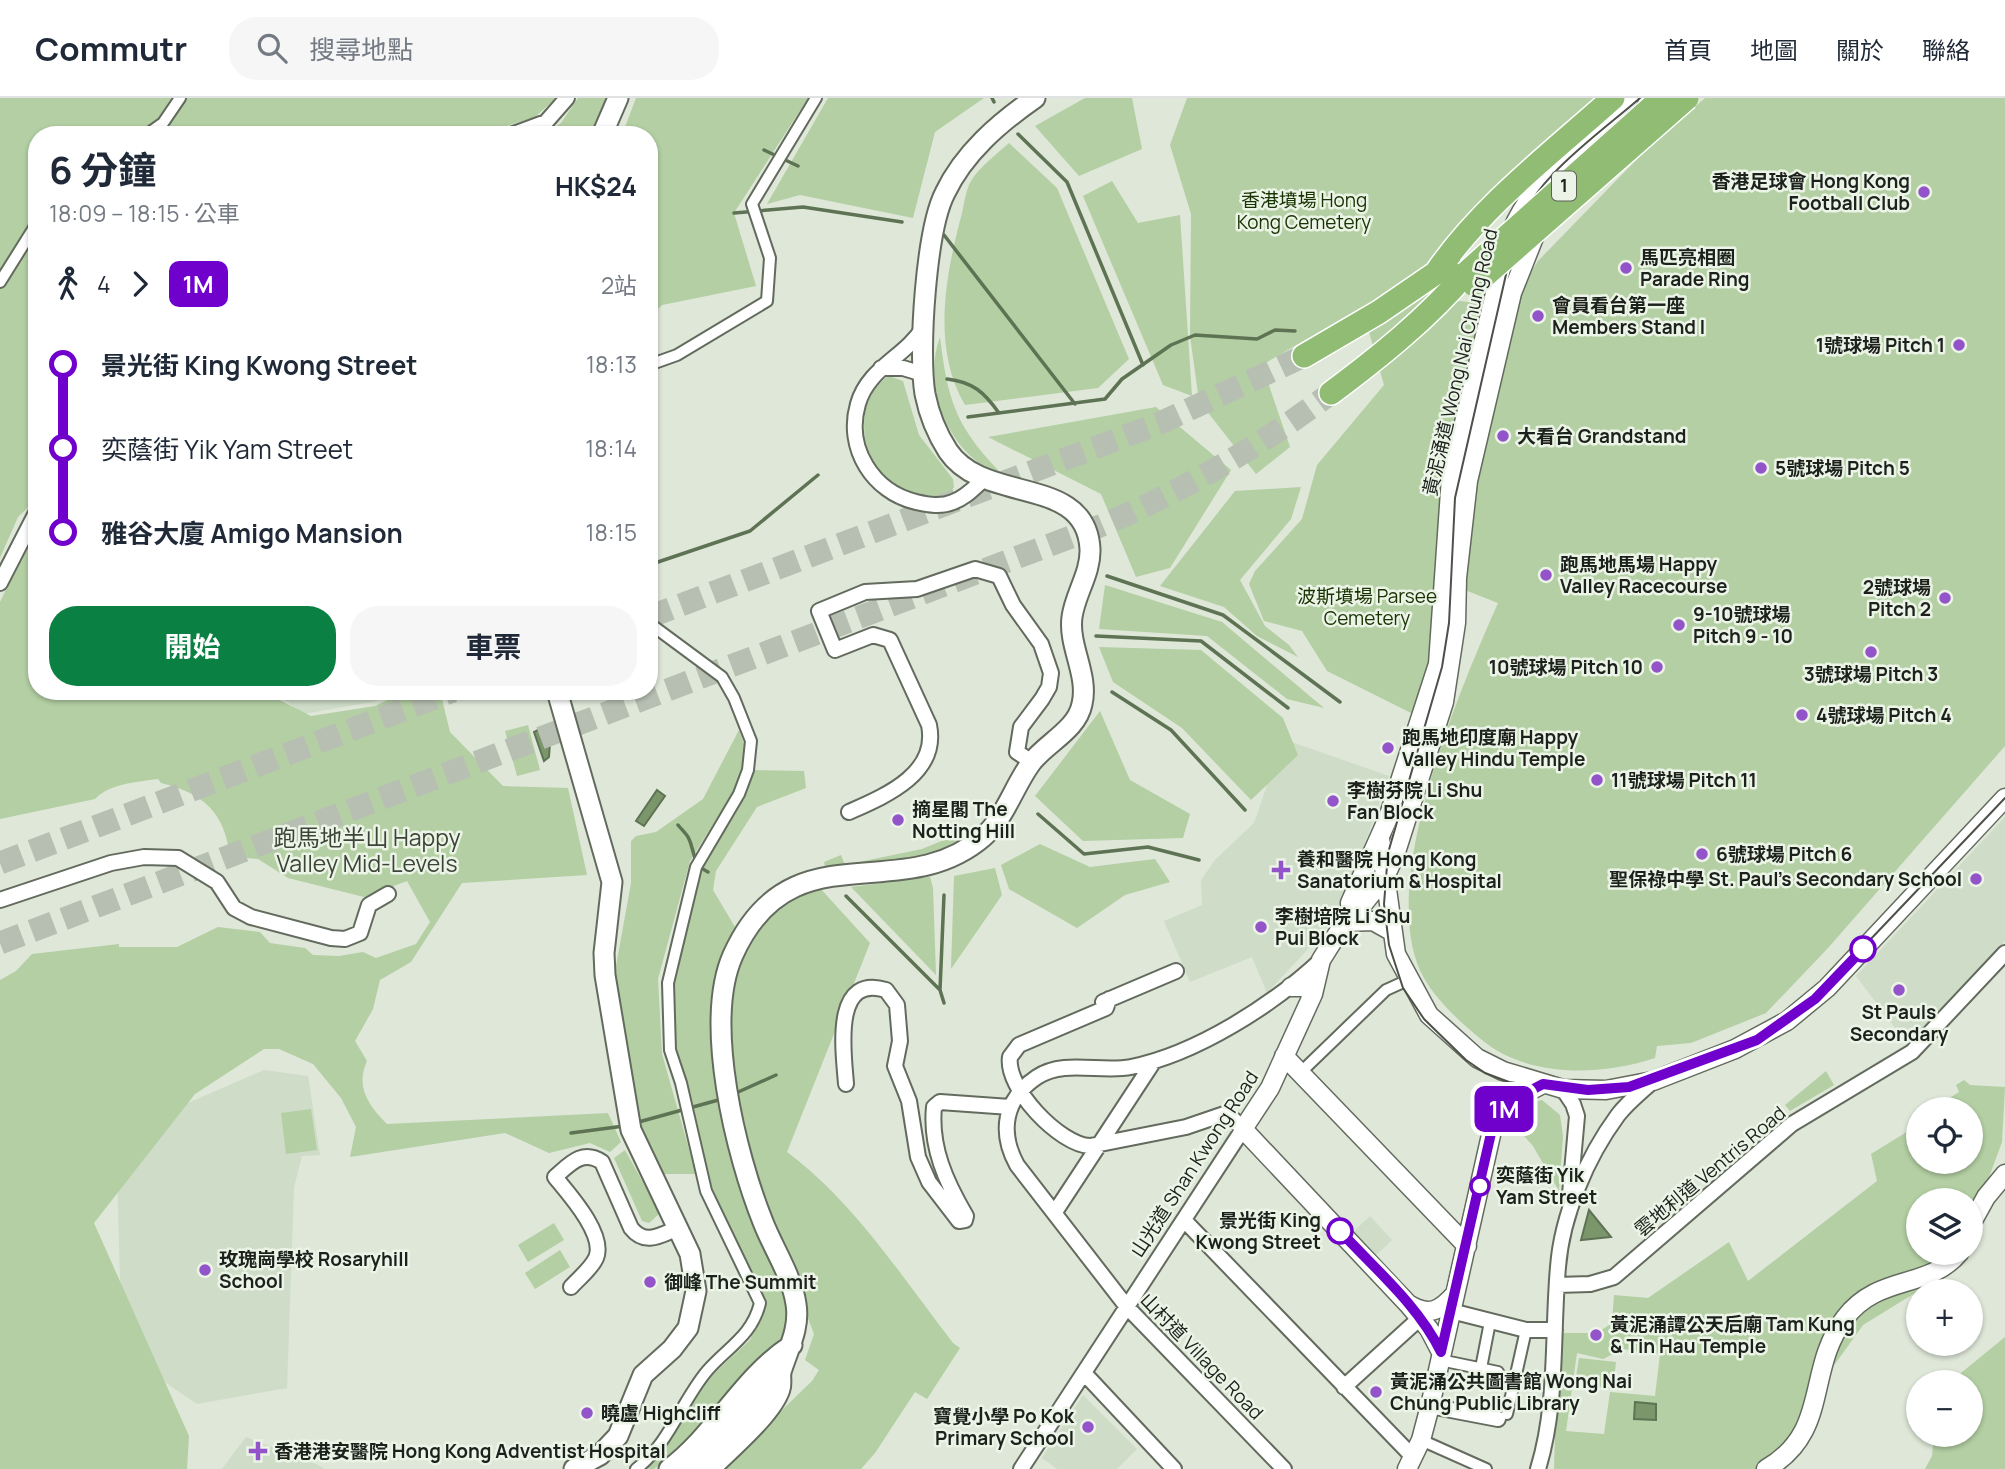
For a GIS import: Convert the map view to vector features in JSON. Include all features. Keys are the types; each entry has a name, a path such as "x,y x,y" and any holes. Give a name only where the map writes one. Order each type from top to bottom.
{"highway":[{"path":"1438,271 1457,244 1486,215 1613,98"},
{"name":"1","path":"1304,356 1410,291 1478,245 1643,98"},
{"name":"1","path":"1331,393 1451,291 1466,273 1664,98"},
{"path":"1451,291 1474,285 1514,253 1687,98"}],"main road":[{"path":"606,126 618,98"},
{"path":"710,1469 780,1391 797,1316 795,1298 751,1189 730,1096 720,1024 722,993 735,951 762,911 791,888 812,879 921,866 975,844 999,819 1032,762 1073,723 1082,708 1084,688 1072,621 1089,562 1089,541 1082,522 1061,501 983,480 968,472 947,450 928,406 923,374 924,326 932,235 944,194 973,151 1003,122 1035,98"},
{"path":"560,700 612,882 604,953 605,975 630,1124 678,1228 695,1272 695,1304 688,1328 672,1349 643,1375 629,1415 612,1444 600,1455 574,1469"},
{"path":"669,1469 698,1442 768,1360 787,1358"},
{"path":"690,1469 787,1358"}],"street":[{"path":"159,126 180,98"},
{"path":"535,126 546,122 567,98"},
{"path":"658,362 677,355 767,301 770,258 752,204 817,98"},
{"name":"黃泥涌道 Wong Nai Chung Road","path":"1348,917 1350,903 1380,839 1438,664 1451,477 1512,229 1524,203 1553,168 1629,98"},
{"name":"黃泥涌道 Wong Nai Chung Road","path":"1385,877 1447,692 1456,624 1457,578 1468,481 1518,275 1536,232 1566,189 1664,98"},
{"path":"0,282 28,237"},
{"path":"924,326 911,344 881,368 864,389 855,418 858,449 874,479 884,489 902,499 940,505 962,498 983,480"},
{"path":"881,368 903,368 923,374"},
{"path":"0,583 28,529"},
{"path":"849,812 900,788 928,756 931,737 929,725 890,640 873,635 835,650 819,611 865,592 917,589 975,569 999,576 1049,661 1049,687 1018,735 1017,752 1032,762"},
{"path":"636,1469 659,1447 701,1380 749,1331 760,1303 706,1191 687,1104 670,1052 668,984 696,867 739,794 748,770 751,741 734,698 722,677 658,630"},
{"name":"黃泥涌道 Wong Nai Chung Road","path":"1380,839 1391,931 1398,961 1429,1015 1477,1058 1563,1089 1606,1090 1653,1081 1757,1040 1809,1004 2005,798"},
{"path":"0,901 111,863 144,857 178,858 217,882 234,908 251,917 345,939 360,933 369,905 388,894"},
{"name":"山光道 Shan Kwong Road","path":"1021,1469 1270,1088 1313,994 1321,960 1348,917 1361,907 1385,877"},
{"path":"1348,917 1373,921 1391,931"},
{"name":"雲地利道 Ventris Road","path":"1557,1285 1590,1284 1614,1277 1792,1124 1912,1052 2005,953"},
{"name":"山村道 Village Road","path":"1284,1469 1127,1307 1017,1165 1008,1149 1005,1128 1010,1107 1020,1092 1039,1076 1054,1069 1112,1069 1154,1061 1230,1025 1291,987 1321,960"},
{"path":"1040,1028 1175,971"},
{"path":"1300,1073 1386,990 1408,980"},
{"path":"1291,987 1304,987 1313,994"},
{"path":"846,1084 843,1025 846,1008 861,992 881,988 890,992 897,1005 900,1041 895,1062 909,1101 918,1157 936,1192 960,1221 965,1220 966,1216 949,1188 939,1159 934,1107 940,1102 1010,1107"},
{"path":"1108,999 1106,1008 1019,1045 1013,1051 1009,1072 1020,1092 1071,1142 1082,1146 1100,1144 1186,1127 1227,1113 1414,1311 1440,1356 1498,1373"},
{"path":"1284,1056 1467,1246"},
{"path":"1055,1212 1154,1061"},
{"path":"1538,1469 1551,1398 1559,1259 1567,1224 1579,1185 1602,1139 1619,1113 1653,1081"},
{"path":"1184,1220 1344,1387 1410,1463 1421,1440 1430,1406 1493,1126 1510,1101 1543,1084"},
{"path":"1563,1089 1577,1116 1567,1224"},
{"path":"571,1287 594,1261 598,1247 587,1221 555,1177 576,1159 587,1156 602,1162 631,1227 639,1235 653,1238 678,1228"},
{"path":"1983,1202 2005,1174"},
{"path":"1766,1469 1783,1459 1800,1442 1828,1348 1850,1311 1885,1287 1939,1270 1945,1265"},
{"path":"1414,1311 1434,1312 1453,1303"},
{"path":"1453,1303 1490,1322 1526,1330 1555,1331"},
{"path":"1344,1387 1414,1311"},
{"path":"1481,1368 1490,1322"},
{"path":"1430,1406 1502,1416 1526,1330"},
{"path":"1084,1373 1174,1469"},
{"path":"1421,1440 1486,1469"}],"shaded area":[{"path":"285,700 377,700 373,702 303,714"},
{"path":"548,725 551,727 549,757 544,761 534,732"},
{"name":"養和醫院 Hong Kong Sanatorium & Hospital","path":"1283,739 1389,776 1349,888 1323,933 1267,993 1252,957 1190,982 1164,921 1202,905 1201,880 1215,860 1254,823"},
{"path":"657,790 665,796 644,826 636,821"},
{"name":"聖保祿中學 St. Paul's Secondary School","path":"2005,817 2005,941 1908,1045 1856,976"},
{"name":"玫瑰崗學校 Rosaryhill School","path":"264,1070 308,1076 320,1155 302,1156 294,1187 287,1388 197,1404 122,1353 116,1134"},
{"path":"1589,1210 1611,1237 1581,1240"},
{"path":"1370,1216 1392,1240 1374,1257 1352,1233"},
{"name":"寶覺小學 Po Kok Primary School","path":"1083,1395 1137,1449 1117,1469 1057,1469 1042,1458"},
{"path":"1635,1402 1656,1404 1656,1420 1634,1419"},
{"name":"香港港安醫院 Hong Kong Adventist Hospital","path":"246,1437 316,1464 325,1469 222,1469"}],"green space":[{"path":"0,98 556,98 535,117 506,126 28,126 28,508 18,517 0,558"},
{"path":"578,98 609,98 596,126 556,126"},
{"path":"636,98 808,98 734,213 756,286 662,305 658,309 658,126 625,126"},
{"path":"828,98 984,98 935,132 913,218 800,195 767,204"},
{"path":"1085,98 1132,98 1142,149 1079,176 1035,126"},
{"name":"香港墳場 Hong Kong Cemetery","path":"1187,98 1607,98 1411,278 1434,298 1478,303 1476,315 1481,317 1442,477 1432,649 1413,714 1327,671 1302,631 1264,621 1249,584 1255,571 1302,519 1317,465 1384,385 1362,307 1262,365 1290,447 1256,474 1199,401 1190,336 1191,214 1170,145"},
{"path":"1705,98 2005,98 2005,746 1828,948 1766,1013 1691,1043 1657,1046 1655,1058 1634,1064 1589,1070 1543,1067 1500,1052 1458,1019 1424,978 1411,940 1409,894 1415,844 1428,790 1444,737 1498,603 1460,588 1472,490 1517,304 1529,275 1538,261 1640,156"},
{"path":"1009,143 1057,188 1129,359 1098,388 965,405 948,360 945,337 950,264 969,185 988,161"},
{"path":"1112,181 1138,223 1180,215 1192,396 1163,385 1083,196"},
{"path":"940,337 951,397 957,412 974,442 1003,475 984,467 968,454 945,419 934,377"},
{"path":"889,376 903,381 919,435 953,479 954,487 949,495 939,497 895,486 878,469 871,456 866,442 865,412 878,386"},
{"path":"1156,407 1231,470 1170,568 1136,577 1101,494 988,437"},
{"path":"1301,487 1291,519 1240,580 1265,626 1289,645 1298,657 1257,636 1224,607 1160,586 1235,491"},
{"path":"28,544 28,700 280,700 311,716 375,706 387,700 442,700 450,732 503,786 568,788 587,875 462,883 411,962 380,980 373,1009 355,1041 367,1061 363,1079 366,1096 387,1124 608,1113 621,1142 610,1152 590,1143 549,1153 505,1133 350,1157 356,1127 341,1098 313,1064 279,1049 264,1049 195,1094 94,1223 189,1436 187,1469 0,1469 0,980 16,971 32,954 119,944 119,947 177,947 218,927 260,932 270,943 305,948 313,955 339,956 363,952 376,958 416,944 430,922 407,881 364,897 288,878 258,859 230,857 223,828 209,807 189,792 161,783 158,779 116,786 95,799 0,819 0,602"},
{"path":"1105,585 1222,622 1324,708 1287,699 1207,636 1099,629"},
{"path":"1099,647 1201,650 1283,718 1298,755 1251,800 1182,728 1113,682"},
{"path":"1100,711 1130,780 1190,814 1183,838 1083,841 1035,796"},
{"path":"528,725 540,770 517,776 505,731"},
{"path":"739,730 744,744 742,767 732,794 690,861 658,979 662,1054 696,1174 657,1174 639,1123 614,977 631,883 631,841 636,836 656,832 703,799"},
{"path":"753,770 804,771 806,788 757,807 716,871 713,890 738,932 716,1032 787,1288 788,1340 761,1357 696,1436 654,1469 649,1469 647,1467 707,1380 750,1340 767,1302 710,1189 673,1049 671,983 702,861"},
{"path":"961,833 969,838 935,856 826,872 824,862 841,855 845,865 922,849"},
{"path":"1040,844 1090,867 1155,859 1170,882 1125,895 1077,928 1009,889 1001,865"},
{"path":"995,868 1002,895 951,969 954,876"},
{"path":"930,877 933,888 936,975 851,887"},
{"path":"819,887 870,943 787,1152 856,1217 953,1343 960,1348 927,1399 915,1392 875,1453 861,1469 721,1469 812,1381 819,1370 805,1360 814,1334 750,1166 728,1053 726,997 751,932 781,900"},
{"path":"1826,1071 1834,1085 1790,1111 1785,1105"},
{"path":"1964,1080 1970,1085 2005,1087 2002,1142 1983,1193 1983,1188 1906,1188 1906,1265 1956,1265 1954,1269 1938,1279 1906,1279 1906,1299 1863,1325 1835,1364 1822,1376 1779,1469 1554,1469 1555,1436 1548,1434 1555,1333 1597,1333 1612,1323 1614,1295 1648,1298 1729,1242 1748,1281 1877,1181 1871,1154 1906,1132 1906,1174 1983,1174 1983,1097 1951,1097 1959,1092 1956,1085","holes":["1623,1349 1660,1354 1655,1396 1610,1392 1604,1434 1566,1431 1577,1353 1603,1359"]},
{"path":"1542,1100 1560,1115 1563,1136 1559,1191 1533,1146 1509,1119 1521,1105"},
{"path":"311,1109 317,1150 286,1154 281,1113"},
{"path":"625,1150 660,1213 649,1223 642,1221 614,1158"},
{"path":"554,1223 564,1240 528,1262 518,1245"},
{"path":"560,1250 570,1267 535,1289 525,1273"},
{"path":"2005,1337 2005,1469 1925,1469 1932,1456 1933,1447 1983,1447 1983,1370 1965,1370"},
{"path":"1579,1358 1616,1362 1613,1389 1575,1383"}],"waterway":[{"path":"992,98 994,102"},
{"path":"1018,134 1067,182 1143,365"},
{"path":"764,150 798,166"},
{"path":"734,213 803,207 902,222"},
{"path":"944,235 1075,404"},
{"path":"968,417 1105,399 1122,379 1171,345 1195,335 1257,339 1275,330 1295,331"},
{"path":"947,379 977,389 999,413"},
{"path":"658,562 750,531 818,475"},
{"path":"1107,576 1223,615 1340,702"},
{"path":"1096,636 1201,641 1288,708"},
{"path":"1112,692 1171,730 1245,810"},
{"path":"1038,814 1084,854 1148,847 1199,860"},
{"path":"678,825 688,837 699,865 708,872"},
{"path":"944,895 940,990 944,1003"},
{"path":"846,896 940,990"},
{"path":"736,1093 776,1075"},
{"path":"635,1123 722,1099"},
{"path":"571,1133 624,1126"}],"tunnel":[{"path":"658,614 1160,423 1304,356"},
{"path":"658,694 1100,526 1220,467 1331,393"},
{"path":"0,863 429,700"},
{"path":"0,943 641,700"}],"tram line":[{"path":"1640,98 1550,177 1523,215 1515,235 1455,498 1449,623 1442,667 1388,853 1384,904 1389,945 1403,988 1424,1019 1466,1060 1485,1073 1509,1082 1594,1094 1654,1085 1757,1039 1809,1004 2005,798"}],"bus line":[{"name":"1M","path":"1340,1231 1429,1329 1441,1352 1492,1129 1510,1101 1543,1084 1563,1089 1588,1090 1629,1087 1653,1081 1757,1040 1821,994 1863,949"}],"place":[{"name":"香港足球會 Hong Kong Football Club","path":"1924,192"},
{"name":"馬匹亮相圈 Parade Ring","path":"1626,268"},
{"name":"會員看台第一座 Members Stand I","path":"1538,316"},
{"name":"1號球場 Pitch 1","path":"1959,345"},
{"name":"大看台 Grandstand","path":"1503,436"},
{"name":"5號球場 Pitch 5","path":"1761,468"},
{"name":"跑馬地馬場 Happy Valley Racecourse","path":"1546,575"},
{"name":"2號球場 Pitch 2","path":"1945,598"},
{"name":"9-10號球場 Pitch 9 - 10","path":"1679,625"},
{"name":"3號球場 Pitch 3","path":"1871,652"},
{"name":"10號球場 Pitch 10","path":"1657,667"},
{"name":"4號球場 Pitch 4","path":"1802,715"},
{"name":"跑馬地印度廟 Happy Valley Hindu Temple","path":"1388,748"},
{"name":"11號球場 Pitch 11","path":"1597,780"},
{"name":"李樹芬院 Li Shu Fan Block","path":"1333,801"},
{"name":"摘星閣 The Notting Hill","path":"898,820"},
{"name":"6號球場 Pitch 6","path":"1702,854"},
{"name":"養和醫院 Hong Kong Sanatorium & Hospital","path":"1281,870"},
{"name":"聖保祿中學 St. Paul's Secondary School","path":"1976,879"},
{"name":"李樹培院 Li Shu Pui Block","path":"1261,927"},
{"name":"St Pauls Secondary","path":"1899,990"},
{"name":"奕蔭街 Yik Yam Street","path":"1480,1186"},
{"name":"景光街 King Kwong Street","path":"1340,1231"},
{"name":"玫瑰崗學校 Rosaryhill School","path":"205,1270"},
{"name":"御峰 The Summit","path":"650,1282"},
{"name":"黃泥涌譚公天后廟 Tam Kung & Tin Hau Temple","path":"1596,1335"},
{"name":"黃泥涌公共圖書館 Wong Nai Chung Public Library","path":"1376,1392"},
{"name":"曉盧 Highcliff","path":"587,1413"},
{"name":"寶覺小學 Po Kok Primary School","path":"1088,1427"},
{"name":"香港港安醫院 Hong Kong Adventist Hospital","path":"258,1451"}],"district":[{"name":"跑馬地半山 Happy Valley Mid-Levels","path":"367,851"}],"park label":[{"name":"波斯墳場 Parsee Cemetery","path":"1367,607"}]}
